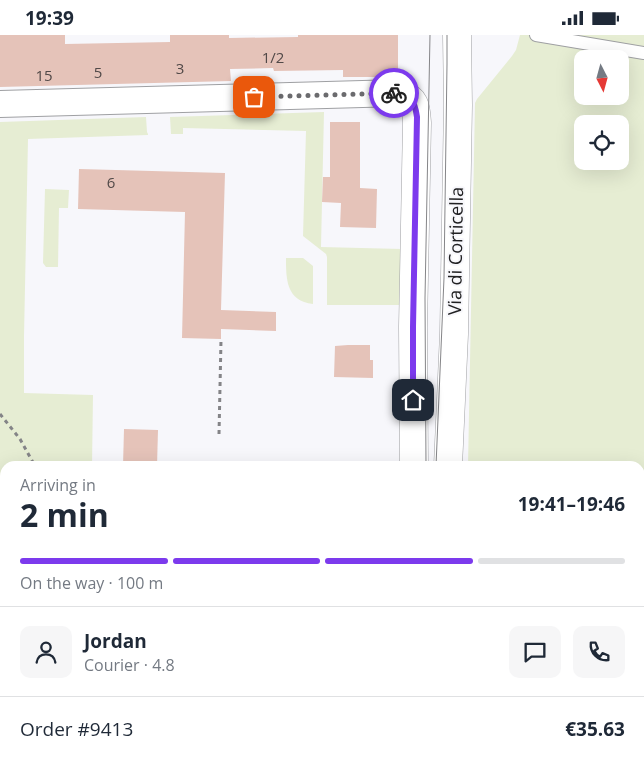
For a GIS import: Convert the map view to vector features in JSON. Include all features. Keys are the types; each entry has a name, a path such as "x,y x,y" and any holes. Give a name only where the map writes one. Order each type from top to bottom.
{"main road":[{"name":"Via di Corticella","path":"448,461 454,335 458,105 457,35"},
{"path":"399,93 413,101 416,109 417,123 413,327 414,461"}],"street":[{"path":"0,104 399,93"}],"lane":[{"path":"536,35 644,53"}],"path":[{"path":"219,434 221,340"},
{"path":"0,415 20,439 32,461"}],"green space":[{"path":"520,35 644,35 644,461 468,461 475,103 512,56 516,50"},
{"path":"324,112 321,247 402,249 401,305 327,305 326,254 303,236 306,131 183,128 183,134 171,134 170,117"},
{"path":"146,117 148,135 28,139 24,393 93,395 92,461 0,461 0,122"},
{"path":"45,189 69,190 68,208 59,208 58,267 46,267 43,263"},
{"path":"286,258 303,258 313,266 313,304 297,299 289,288 286,274"}],"building":[{"path":"0,35 65,35 65,44 170,42 170,35 229,35 229,38 298,37 298,35 398,35 398,77 343,77 343,70 274,71 273,68 230,69 231,81 0,87"},
{"path":"330,122 360,122 360,188 377,189 376,228 340,227 341,203 322,202 323,177 330,177"},
{"path":"79,169 225,173 221,310 276,312 276,331 221,329 221,339 182,338 185,212 78,209"},
{"path":"370,345 370,360 373,360 373,378 334,377 335,346"},
{"path":"124,429 158,430 157,461 123,461"}],"tram line":[{"path":"426,461 425,298 430,35"},
{"path":"436,461 444,278 447,35"}],"way so far":[{"path":"254,97 394,93"}],"route":[{"path":"394,93 399,93 413,101 417,117 413,400"}]}
